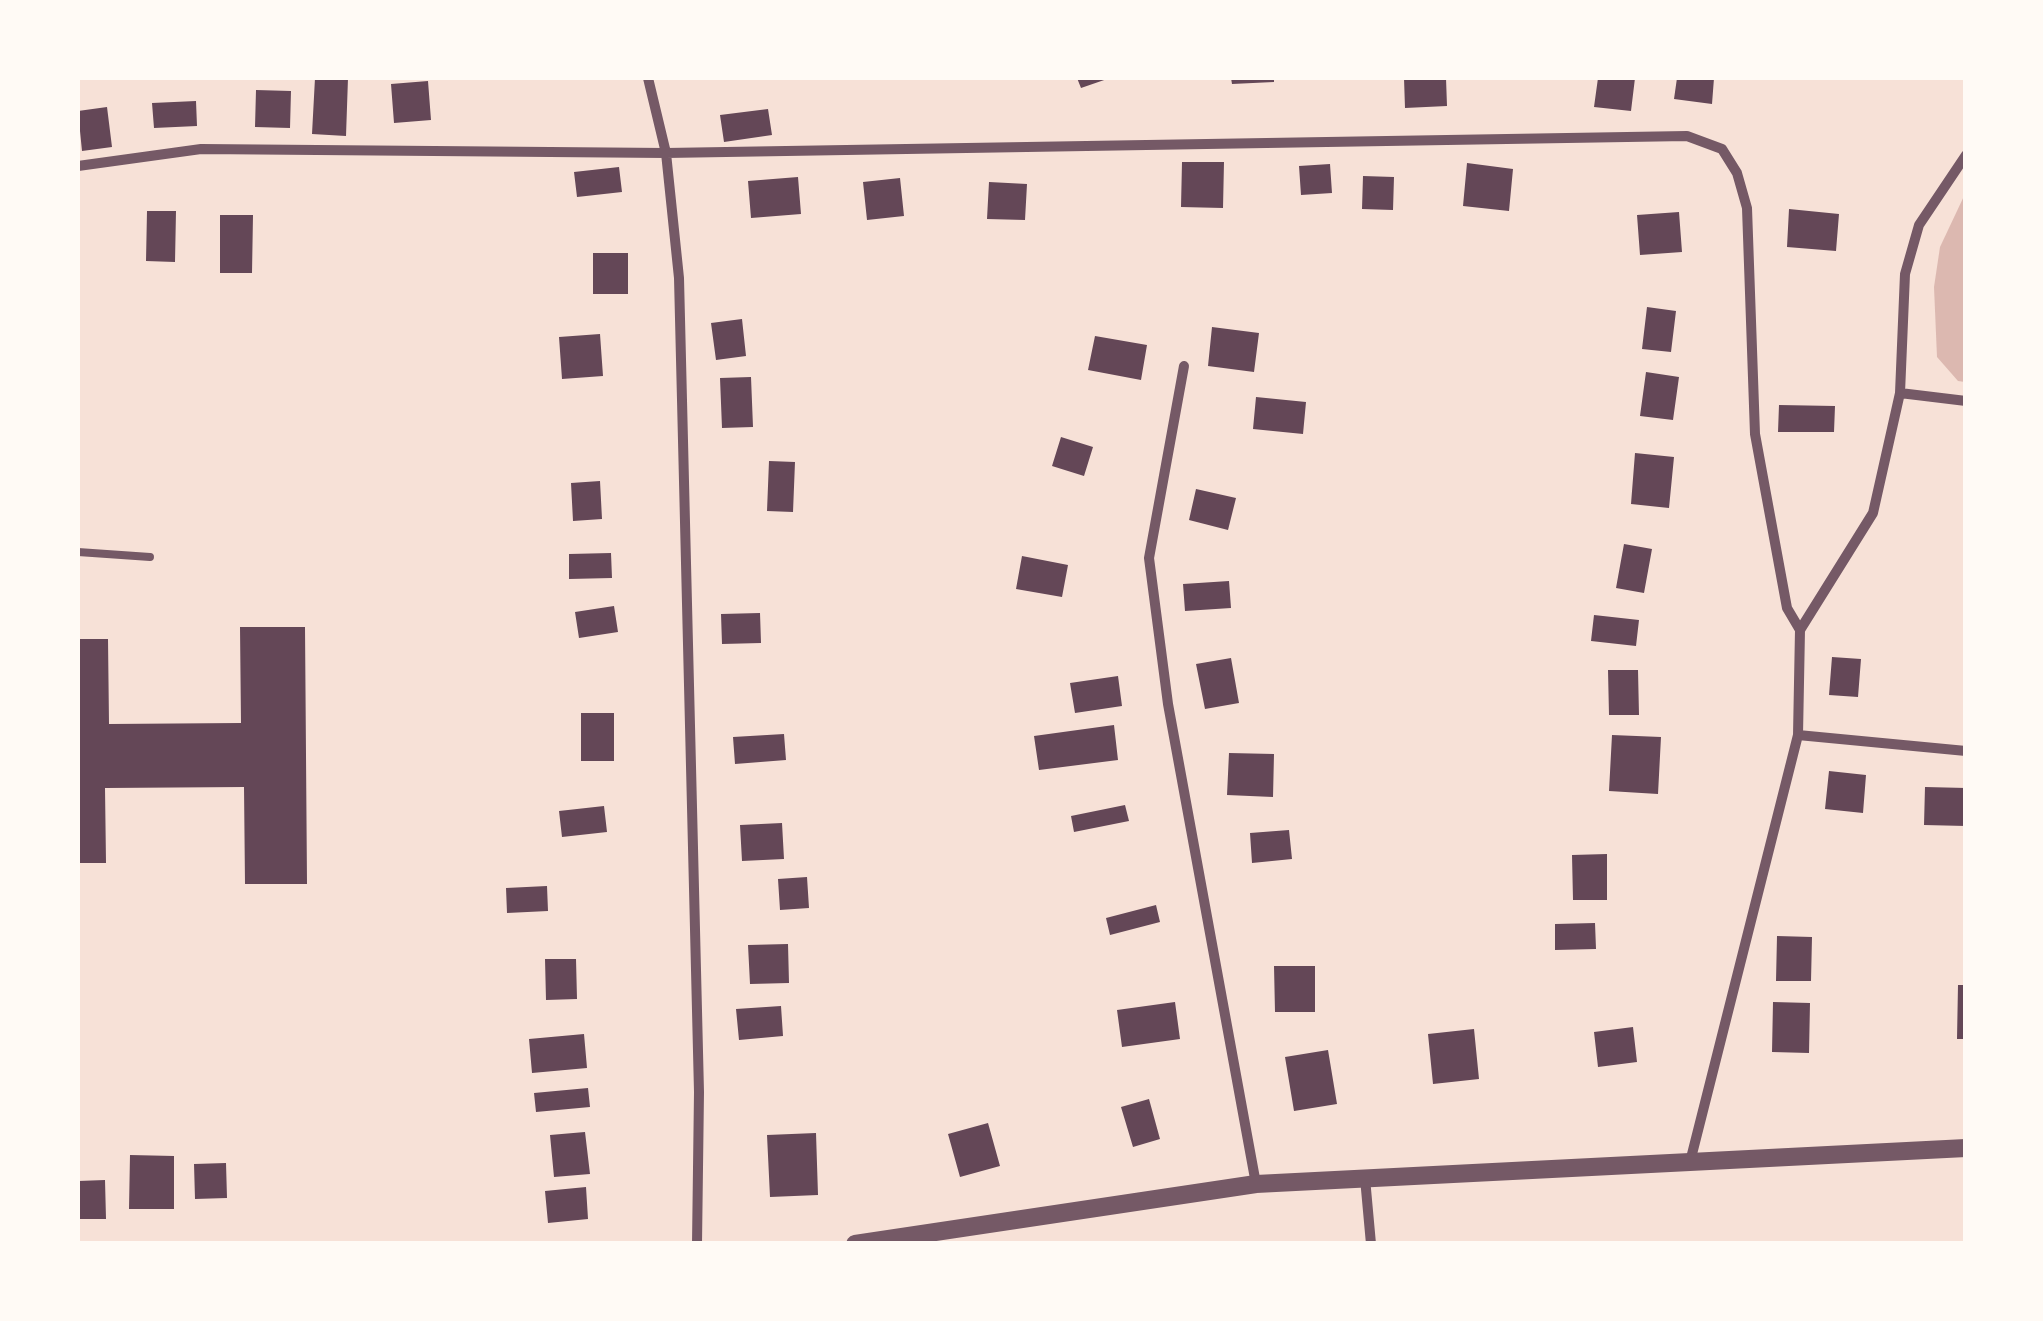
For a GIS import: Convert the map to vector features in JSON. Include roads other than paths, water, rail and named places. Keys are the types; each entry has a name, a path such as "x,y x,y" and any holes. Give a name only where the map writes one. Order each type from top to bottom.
{"street":[{"path":"648,78 666,152 679,278 700,1092 696,1244"},
{"path":"78,166 201,149 666,152 1687,136 1722,149 1737,172 1748,208 1755,434 1787,608 1800,630"},
{"path":"1690,1162 1798,735 1800,630 1873,513 1900,393 1905,274 1919,225 1966,155"},
{"path":"1184,366 1149,558 1174,739 1256,1184"},
{"path":"1900,393 1966,401"},
{"path":"1798,735 1966,752"},
{"path":"855,1244 1256,1184 1966,1148"},
{"path":"1365,1178 1371,1244"}],"lane":[{"path":"78,552 150,558"}]}
